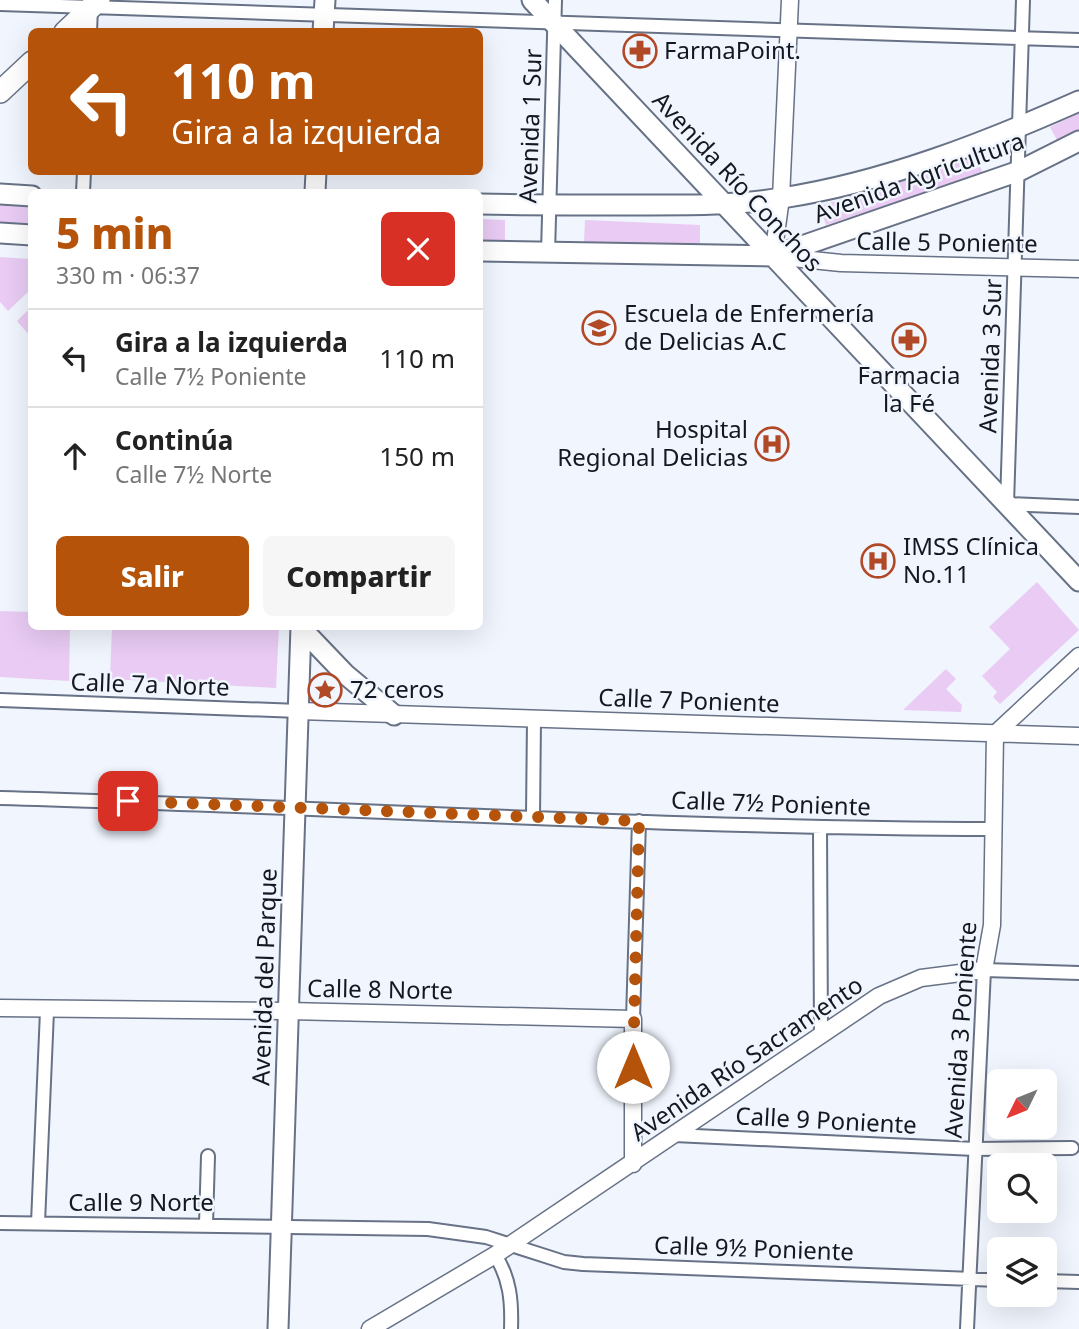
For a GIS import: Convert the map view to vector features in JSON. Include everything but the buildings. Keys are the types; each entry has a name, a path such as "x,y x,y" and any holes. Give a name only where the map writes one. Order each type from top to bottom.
{"main road":[{"name":"Avenida Río Conchos","path":"532,0 1079,581"},
{"path":"69,28 93,3"},
{"path":"0,92 28,66"},
{"name":"Avenida Agricultura","path":"483,204 724,204 781,198 858,183 1017,128 1079,101"},
{"name":"Avenida Agricultura","path":"483,251 773,256 1019,171 1079,141"},
{"path":"0,194 28,196"},
{"path":"0,233 28,235"},
{"name":"Avenida del Parque","path":"278,1329 301,630"},
{"path":"304,630 345,674 394,715"}],"street":[{"name":"Avenida 1 Sur","path":"548,253 555,0"},
{"path":"773,256 781,198 790,0"},
{"name":"Avenida 3 Sur","path":"1007,505 1023,0"},
{"path":"0,4 93,3 324,15 1079,40"},
{"path":"90,28 93,3"},
{"name":"Calle 5 Poniente","path":"773,256 841,263 1079,269"},
{"path":"1007,505 1079,507"},
{"path":"995,734 1079,656"},
{"name":"Calle 7a Norte","path":"0,700 299,711"},
{"name":"Calle 7 Poniente","path":"299,711 1079,736"},
{"path":"533,816 534,719"},
{"name":"Avenida 3 Poniente","path":"967,1329 984,970 992,925 995,734"},
{"name":"Calle 7½ Poniente","path":"0,798 820,828 993,829"},
{"path":"633,1164 633,1019 639,821"},
{"path":"820,828 821,1034"},
{"path":"984,970 1079,973"},
{"name":"Avenida Río Sacramento","path":"370,1329 495,1255 633,1164 821,1034 900,984 949,972 984,970"},
{"name":"Calle 8 Norte","path":"0,1009 288,1011 633,1019"},
{"path":"38,1223 47,1011"},
{"name":"Calle 9 Poniente","path":"674,1135 975,1149 1072,1148"},
{"path":"206,1224 208,1156"},
{"name":"Calle 9 Norte","path":"0,1223 281,1225"},
{"path":"281,1225 428,1229 486,1237 509,1245"},
{"name":"Calle 9½ Poniente","path":"509,1245 564,1262 583,1264 987,1280"},
{"path":"495,1255 506,1271 510,1286 511,1329"},
{"path":"1057,1281 1079,1282"}],"shaded area":[{"path":"1079,113 1079,132 1058,142 1050,127"},
{"path":"976,155 983,174 826,225 820,206"},
{"path":"0,205 28,205 28,231 0,231"},
{"path":"483,219 505,220 505,242 483,241"},
{"path":"585,220 700,225 700,247 584,243"},
{"path":"0,257 28,259 28,292 8,311 0,302"},
{"path":"28,310 28,334 17,321"},
{"path":"1037,582 1079,630 1000,704 993,697 997,692 982,676 1010,649 989,627"},
{"path":"0,611 28,612 28,630 70,630 69,681 0,677"},
{"path":"112,630 279,630 276,688 110,679"},
{"path":"946,669 956,679 946,689 962,705 961,712 903,710"}],"place":[{"name":"FarmaPoint.","path":"640,51"},
{"name":"Escuela de Enfermería de Delicias A.C","path":"599,328"},
{"name":"Farmacia la Fé","path":"909,340"},
{"name":"Hospital Regional Delicias","path":"772,444"},
{"name":"IMSS Clínica No.11","path":"878,561"},
{"name":"72 ceros","path":"325,690"}],"route":[{"path":"128,801 639,821 633,1067"}]}
